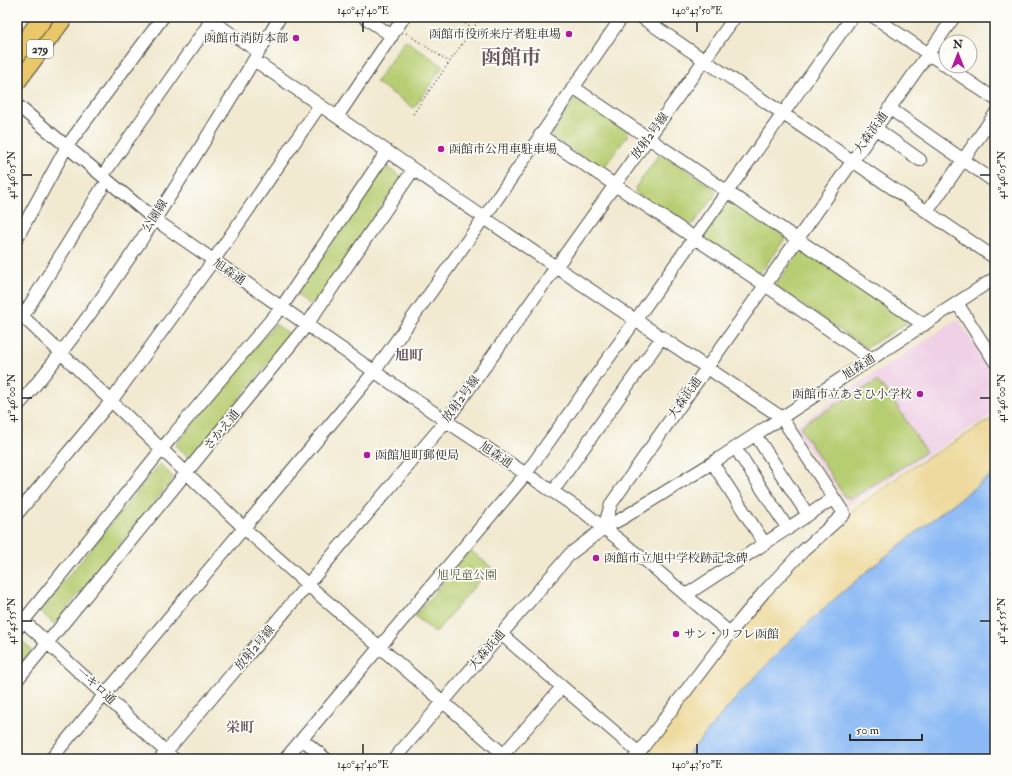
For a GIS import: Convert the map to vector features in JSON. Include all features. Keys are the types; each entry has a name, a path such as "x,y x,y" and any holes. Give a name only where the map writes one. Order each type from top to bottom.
{"highway":[{"name":"279","path":"17,53 41,22 64,17"},
{"name":"279","path":"17,81 41,22"}],"street":[{"path":"17,238 67,146 163,17"},
{"name":"公園線","path":"17,407 62,353 154,219 280,17"},
{"path":"337,117 398,27 364,17"},
{"path":"52,759 374,372 484,217 622,17"},
{"path":"641,17 995,258"},
{"name":"放射2号線","path":"167,756 446,421 735,17"},
{"path":"285,759 525,475 852,17"},
{"path":"874,17 995,99"},
{"name":"大森浜通","path":"394,759 570,554 604,528 611,504 954,17"},
{"path":"108,168 209,19 320,105 413,170 781,417 844,512 844,514 803,551 730,633 637,756 562,687 501,634"},
{"path":"573,87 924,325"},
{"name":"旭森通","path":"17,105 154,219 212,261 525,475 585,513 604,528 623,518 781,417 995,278"},
{"path":"17,514 112,400 212,261 320,105"},
{"path":"889,108 995,182"},
{"path":"927,212 995,114"},
{"path":"875,128 920,160"},
{"path":"540,135 765,285 871,359"},
{"path":"19,621 281,308 387,151"},
{"name":"さかえ通","path":"17,680 306,326 413,170"},
{"path":"102,188 20,313 244,528 507,756 562,687"},
{"path":"957,303 995,362"},
{"path":"558,484 662,337"},
{"path":"760,442 808,516"},
{"path":"740,455 788,529"},
{"path":"718,470 765,544"},
{"path":"686,595 834,498"},
{"path":"604,528 730,633"},
{"name":"一キロ通","path":"19,621 48,643 106,695 167,756"},
{"path":"302,738 326,759"}],"path":[{"path":"455,17 473,29"},
{"path":"413,114 481,17"},
{"path":"398,27 449,62"}],"shaded area":[{"name":"函館市立あさひ小学校","path":"958,319 995,375 995,413 848,505 796,430 797,425"}],"green space":[{"path":"405,40 443,66 414,108 376,82"},
{"path":"580,98 627,129 628,135 605,166 600,168 553,138 552,132 575,99"},
{"path":"664,155 714,188 716,194 692,225 688,227 636,193 635,188 658,156"},
{"path":"385,166 401,177 313,307 296,295"},
{"path":"729,201 733,201 784,236 784,240 758,276 706,240 704,235"},
{"path":"805,249 908,319 908,322 866,348 775,286 801,250"},
{"path":"275,324 291,335 190,459 176,445"},
{"path":"877,381 890,395 926,452 852,498 845,497 801,429 802,425"},
{"path":"160,464 174,478 54,624 40,611"},
{"name":"旭児童公園","path":"470,550 491,567 435,633 415,616"},
{"path":"18,637 32,651 17,669 17,638"}],"sand":[{"path":"995,417 995,472 890,553 809,622 754,679 684,759 641,759 767,593 838,521 911,468"}],"water":[{"path":"995,472 995,759 684,759 754,679 809,622 890,553"}],"tram line":[{"path":"17,70 56,17"}],"place":[{"name":"函館市役所来庁者駐車場","path":"569,34"},
{"name":"函館市消防本部","path":"296,38"},
{"name":"函館市公用車駐車場","path":"441,149"},
{"name":"函館市立あさひ小学校","path":"920,394"},
{"name":"函館旭町郵便局","path":"367,455"},
{"name":"函館市立旭中学校跡記念碑","path":"596,558"},
{"name":"サン・リフレ函館","path":"676,634"}],"district":[{"name":"函館市","path":"511,57"},
{"name":"旭町","path":"409,355"},
{"name":"栄町","path":"240,727"}]}
